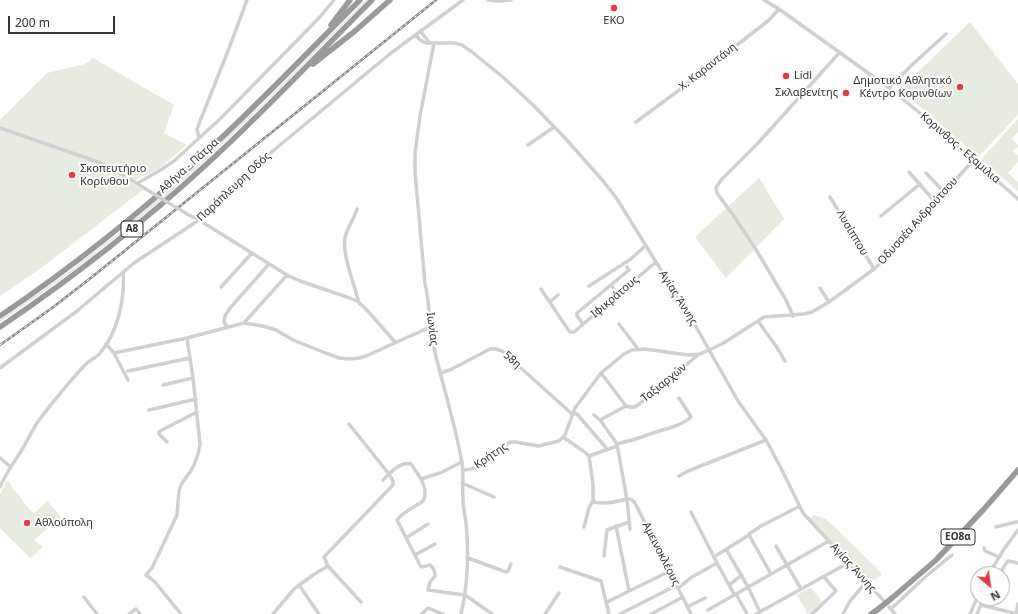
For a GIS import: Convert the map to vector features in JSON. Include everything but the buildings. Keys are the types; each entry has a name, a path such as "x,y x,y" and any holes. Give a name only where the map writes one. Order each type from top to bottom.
{"highway":[{"path":"316,44 350,0"},
{"name":"Αθήνα - Πάτρα","path":"0,316 71,265 148,204 223,137 360,0"},
{"name":"Αθήνα - Πάτρα","path":"0,327 69,278 120,239 212,160 296,78 372,0"},
{"path":"296,78 355,31 390,0"},
{"name":"ΕΟ8α","path":"871,614 926,569 946,550 1018,470"}],"street":[{"path":"199,138 197,129 247,0"},
{"path":"138,183 174,161 220,119 320,17 334,0"},
{"path":"488,0 511,0"},
{"name":"Κορινθος - Εξαμιλια","path":"764,0 779,9 889,88 925,117 1018,199"},
{"name":"Παράπλευρη Οδός","path":"0,368 78,311 151,250 199,220 262,160 374,67 461,1"},
{"name":"Χ. Καραντάνη","path":"636,122 769,20 779,9"},
{"path":"420,31 432,43"},
{"path":"416,34 422,42 432,43"},
{"path":"889,88 946,34"},
{"name":"Αγίας Άννης","path":"432,43 454,43 462,45 472,52 504,78 533,105 554,126 604,182 617,199 686,309 738,401 766,440 803,513 883,600"},
{"name":"Ιωνίας","path":"432,43 415,153 415,172 430,327 463,470 462,483 467,528 468,558 465,595 461,614"},
{"path":"793,316 786,300 756,248 717,193 716,188 721,180 759,142 840,52"},
{"path":"528,145 554,126"},
{"path":"0,128 110,167 288,275 359,303 395,342"},
{"name":"Οδυσσέα Ανδρούτσου","path":"638,349 688,355 700,354 722,344 764,318 793,316 812,312 829,302 874,269 906,237 974,160"},
{"path":"909,172 936,203"},
{"path":"926,173 944,193"},
{"path":"881,216 920,184"},
{"name":"Λυσίππου","path":"830,197 874,269"},
{"path":"357,209 345,236 344,246 359,303"},
{"path":"589,286 631,259 646,245"},
{"path":"221,287 252,252"},
{"name":"Ιφικράτους","path":"550,302 570,332 574,332 656,262"},
{"path":"227,327 224,322 225,316 230,308 269,264"},
{"path":"583,324 577,316 578,313 629,270 627,267"},
{"path":"0,487 33,428 86,363 99,354 113,332 117,322 123,290 123,272"},
{"path":"244,322 288,275"},
{"path":"611,285 618,295"},
{"path":"541,288 550,302 558,295"},
{"path":"820,288 829,302"},
{"path":"758,321 785,360"},
{"path":"114,353 187,338 244,322 276,330 294,340 323,352 339,358 349,359 366,356 430,327"},
{"path":"584,527 589,508 593,500 593,484 589,456 563,437 575,408 602,373 624,354 638,349 619,324"},
{"path":"181,614 155,582 146,575 152,568 172,526 176,515 179,491 182,483 194,465 200,444 196,399 187,338"},
{"path":"106,344 114,353 128,380"},
{"name":"58η","path":"440,373 450,370 490,349 496,349 502,351 508,356 572,414"},
{"name":"Ταξιαρχών","path":"601,421 602,419 626,406 635,407 700,354"},
{"path":"128,371 190,358"},
{"path":"602,373 626,406"},
{"path":"163,385 193,378"},
{"path":"589,456 617,445 679,425 686,421 691,417 679,398"},
{"path":"149,410 196,399"},
{"path":"167,442 159,434 159,432 197,412"},
{"path":"572,414 577,414 608,449"},
{"path":"594,415 601,421 617,445 627,500 630,529"},
{"path":"349,424 393,481 393,485 324,557 328,566 360,602"},
{"name":"Κρήτης","path":"463,470 473,468 482,463 511,442 538,446 555,442 563,437"},
{"path":"679,476 766,440"},
{"path":"0,458 11,466"},
{"path":"421,479 440,473 462,462"},
{"path":"383,480 402,464 406,463 411,464 421,479 425,495 423,501 397,520 421,566 430,565 433,567 435,576 430,582 428,590 465,595 492,614"},
{"path":"462,483 494,498"},
{"path":"593,500 596,503 600,503 627,500"},
{"name":"Αμεινοκλέους","path":"627,500 632,500 635,503 683,597 690,614"},
{"path":"717,555 749,535 752,531 800,506"},
{"path":"691,512 729,585 747,614"},
{"path":"604,556 607,530 629,522"},
{"path":"996,527 1018,522"},
{"path":"406,538 428,524"},
{"path":"616,526 629,591"},
{"path":"994,566 1018,530"},
{"path":"749,535 771,574"},
{"path":"708,610 829,541"},
{"path":"415,555 435,544"},
{"path":"776,546 801,589"},
{"path":"984,548 985,551 999,557"},
{"path":"726,549 742,575 760,612"},
{"path":"896,614 890,608 952,555"},
{"path":"468,558 506,572 511,564"},
{"path":"1005,566 1008,561 1018,563"},
{"path":"756,614 848,562"},
{"path":"620,614 677,586 717,563"},
{"path":"272,614 299,585 328,566"},
{"path":"560,567 601,581 609,614"},
{"path":"606,603 670,571"},
{"path":"729,585 742,575"},
{"path":"812,614 836,592 824,576"},
{"path":"843,614 850,601 866,582"},
{"path":"299,585 319,614"},
{"path":"545,614 559,593"},
{"path":"84,597 97,614"},
{"path":"651,614 683,597"},
{"path":"687,607 705,598"},
{"path":"985,606 1017,614 1018,604"},
{"path":"422,614 428,608 443,614"},
{"path":"129,614 136,609 140,614"}],"shaded area":[{"path":"365,0 367,0 300,68 171,191 92,256 0,322 0,320 59,279 116,235 184,177 260,106"},
{"name":"Δημοτικό Αθλητικό Κέντρο Κορινθίων","path":"970,22 1018,84 1018,115 978,157 899,90"},
{"name":"Σκοπευτήριο Κορίνθου","path":"93,58 174,105 164,133 187,145 167,162 132,183 143,190 41,268 0,296 0,120 47,73 82,65"},
{"path":"1018,119 1018,133 1012,139 1018,145 1018,148 1017,147 1013,151 1017,155 1018,154 1018,162 1008,173 1018,182 1018,191 981,159"},
{"path":"759,178 784,219 726,278 695,237"},
{"name":"Αθλούπολη","path":"7,480 29,509 34,513 47,501 61,517 34,540 43,547 30,558 0,528 0,494"},
{"path":"814,515 826,519 881,572 881,575 875,580 868,579 863,576 810,519"},
{"path":"811,588 823,602 810,614 808,614 797,595"}],"railway":[{"path":"0,345 92,277 436,0"}],"place":[{"name":"EKO","path":"614,8"},
{"name":"Lidl","path":"786,76"},
{"name":"Δημοτικό Αθλητικό Κέντρο Κορινθίων","path":"960,87"},
{"name":"Σκλαβενίτης","path":"846,93"},
{"name":"Σκοπευτήριο Κορίνθου","path":"72,175"},
{"name":"Αθλούπολη","path":"27,523"}]}
